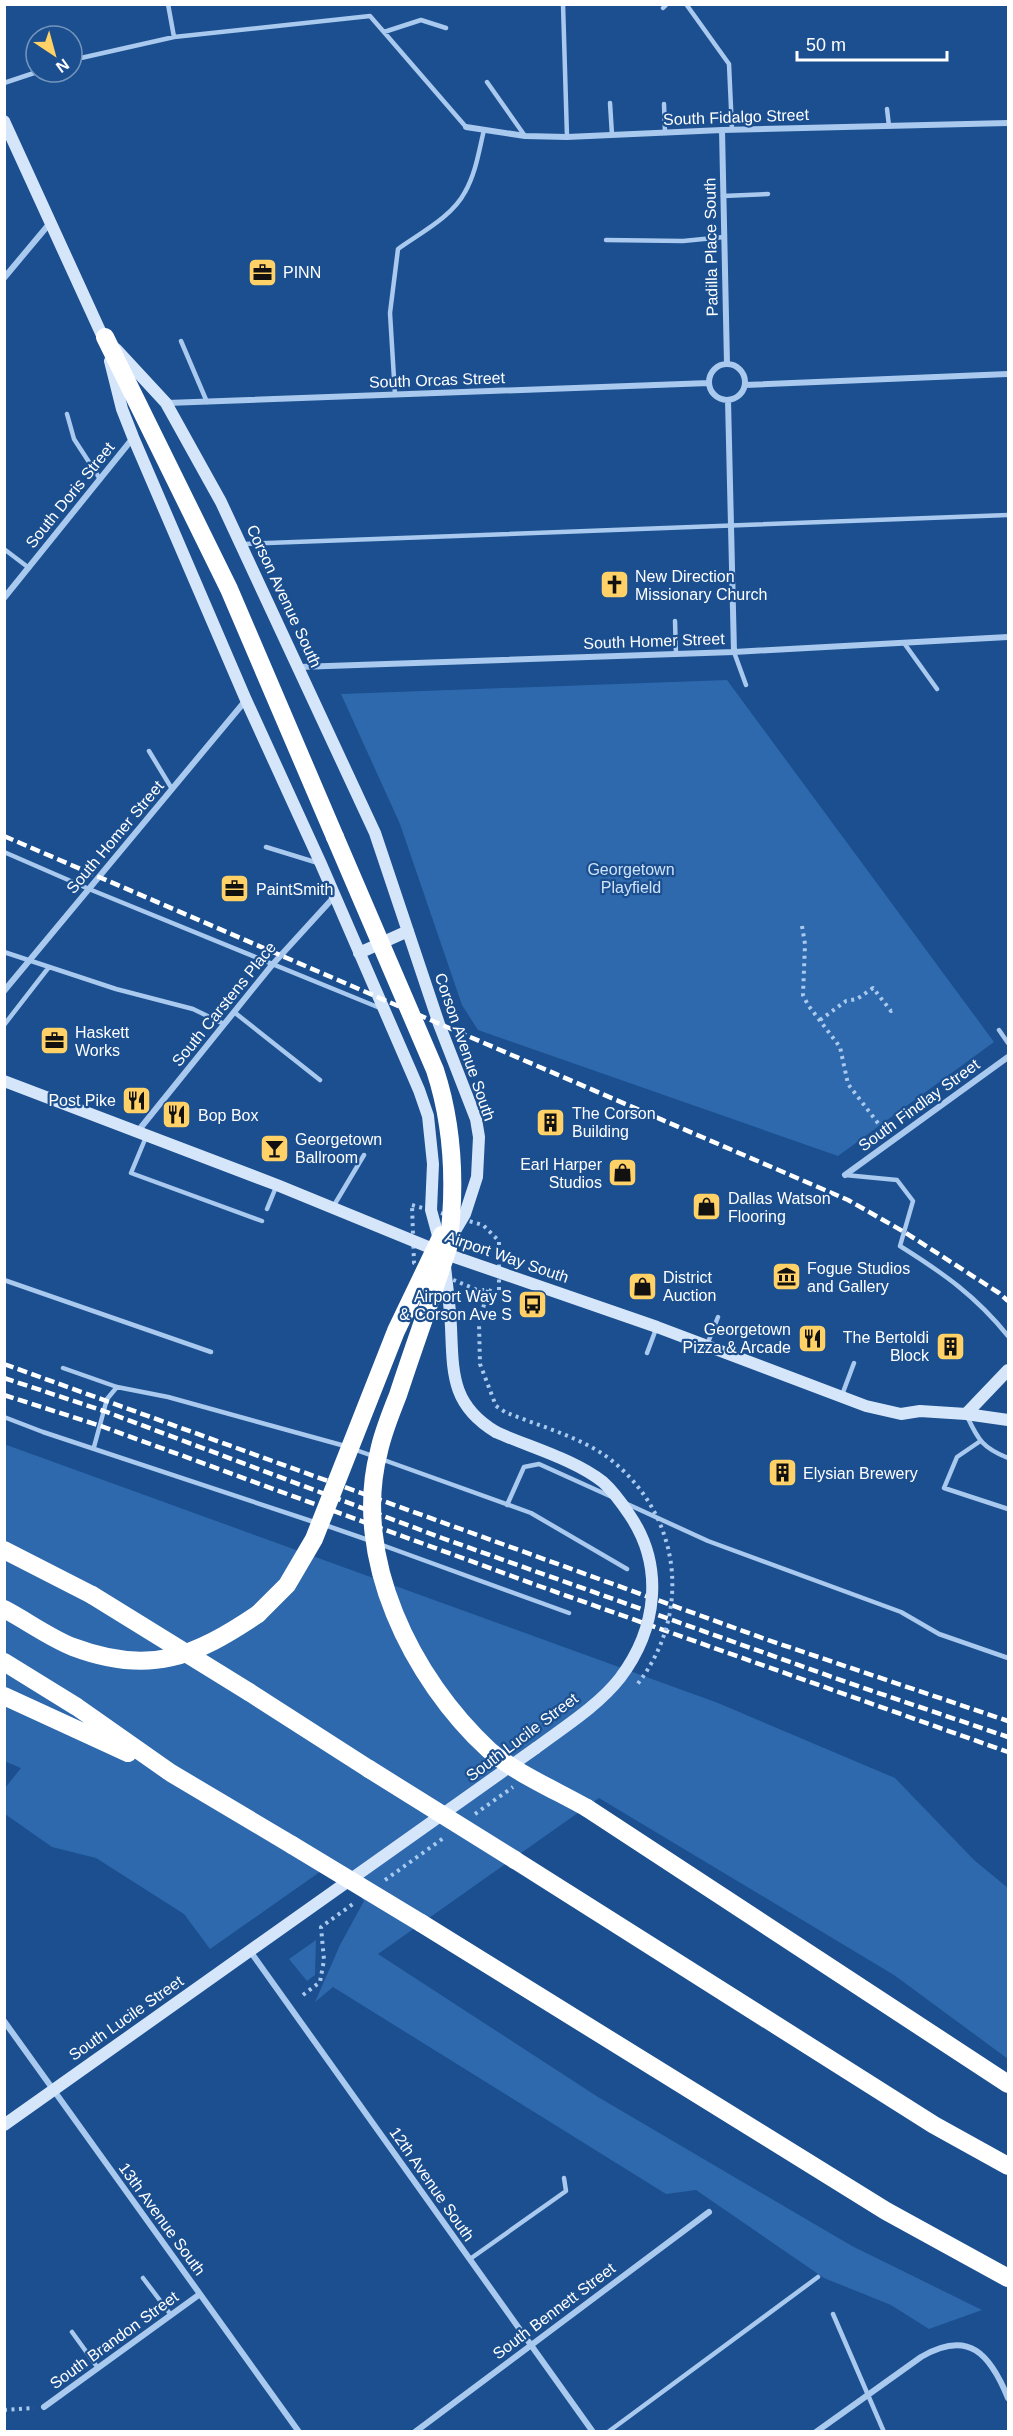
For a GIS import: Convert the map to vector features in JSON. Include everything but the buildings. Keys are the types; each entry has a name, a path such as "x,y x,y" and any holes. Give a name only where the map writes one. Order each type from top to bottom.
{"highway":[{"path":"105,337 229,589 435,1070 445,1099 453,1163 453,1214 448,1248 378,1451 373,1509 381,1573 407,1642 435,1687 490,1751 587,1809 1008,2084"},
{"path":"4,1609 72,1647 109,1657 145,1660 177,1657 208,1645 258,1614 287,1585 314,1539 396,1330 453,1214"},
{"path":"4,1550 92,1595 934,2125 1008,2166"},
{"path":"4,1662 78,1707 171,1773 421,1923 886,2211 1008,2278"},
{"path":"4,1696 171,1773"}],"main road":[{"name":"Corson Avenue South","path":"4,122 105,337 122,409 133,437 246,700 385,1010 428,1116 433,1164 431,1210 443,1253"},
{"name":"Corson Avenue South","path":"105,337 166,403 222,502 375,833 396,889 439,1024 476,1119 479,1137 476,1181 465,1214 443,1253"},
{"path":"359,953 408,931"},
{"name":"Airport Way South","path":"4,1081 142,1132 443,1253 657,1327 882,1411 901,1414 920,1411 966,1414 1008,1420"},
{"name":"South Lucile Street","path":"4,2125 536,1748 591,1706 619,1680 638,1651 652,1608 654,1580 643,1537 618,1498 603,1482 582,1469 482,1424 460,1398 453,1378 449,1296 443,1253"},
{"path":"966,1414 1008,1370"}],"street":[{"name":"South Fidalgo Street","path":"466,126 525,136 567,137 722,130 1008,123"},
{"name":"Padilla Place South","path":"722,130 727,364"},
{"path":"4,278 50,223"},
{"path":"727,364 740,369 745,385 739,395 728,400 716,397 709,383 713,370 727,364"},
{"path":"745,385 1008,374"},
{"name":"South Orcas Street","path":"166,403 709,383"},
{"path":"728,400 734,652"},
{"name":"South Doris Street","path":"4,598 133,437"},
{"name":"South Homer Street","path":"299,667 734,652 1008,637"},
{"name":"South Homer Street","path":"4,991 246,700"},
{"name":"South Carstens Place","path":"142,1132 272,965 335,896"},
{"name":"South Findlay Street","path":"845,1175 1008,1057"},
{"name":"12th Avenue South","path":"250,1951 593,2432"},
{"name":"13th Avenue South","path":"4,2021 299,2432"},
{"name":"South Bennett Street","path":"415,2432 709,2212"},
{"name":"South Brandon Street","path":"44,2408 200,2294"},
{"path":"816,2432 929,2352 948,2346 963,2344 988,2359 1008,2398"}],"lane":[{"path":"168,4 174,37"},
{"path":"563,4 567,137"},
{"path":"686,4 729,64 732,130"},
{"path":"84,57 174,37 370,16 466,126"},
{"path":"384,32 421,20 446,28"},
{"path":"4,83 24,76"},
{"path":"487,82 525,136"},
{"path":"610,103 612,135"},
{"path":"664,104 665,133"},
{"path":"887,110 889,126"},
{"path":"395,395 390,313 398,249 449,212 465,193 474,170 484,130"},
{"path":"723,196 768,194"},
{"path":"606,240 683,241 724,237"},
{"path":"181,341 207,402"},
{"path":"67,414 74,439 100,479"},
{"path":"241,544 1008,514"},
{"path":"4,549 29,568"},
{"path":"675,621 676,654"},
{"path":"904,643 937,689"},
{"path":"734,652 746,685"},
{"path":"149,751 172,789"},
{"path":"266,847 321,864"},
{"path":"4,852 385,1010"},
{"path":"4,952 116,990 193,1009 224,1024"},
{"path":"4,1025 49,967"},
{"path":"234,1012 320,1080"},
{"path":"999,1030 1008,1043"},
{"path":"142,1132 131,1173 262,1221"},
{"path":"333,1207 364,1155"},
{"path":"845,1175 897,1180 913,1201 900,1245 946,1275 988,1310 1008,1336"},
{"path":"267,1209 277,1185"},
{"path":"4,1280 211,1352"},
{"path":"707,1346 718,1317"},
{"path":"647,1353 657,1327"},
{"path":"842,1397 854,1364"},
{"path":"63,1368 117,1387 168,1397 322,1438 531,1513 627,1569"},
{"path":"94,1447 107,1399 117,1387"},
{"path":"966,1414 979,1442 995,1453 1008,1458"},
{"path":"4,1417 442,1565 569,1613"},
{"path":"979,1442 957,1457 944,1488 1008,1509"},
{"path":"507,1505 524,1467 539,1464 708,1541 901,1612 939,1634 1008,1658"},
{"path":"470,2259 566,2191 564,2178"},
{"path":"608,2432 818,2277"},
{"path":"143,2278 171,2315"},
{"path":"833,2314 884,2432"},
{"path":"72,2332 98,2368"}],"path":[{"path":"802,926 805,944 803,995 840,1047 848,1084 892,1142"},
{"path":"820,1020 846,1000 857,999 873,988 891,1011 894,1009"},
{"path":"483,1225 499,1241"},
{"path":"477,1290 488,1290 499,1294 499,1290"},
{"path":"488,1290 479,1323 480,1364 496,1406 598,1452 630,1478 655,1514 673,1572 669,1626 647,1672 630,1694"},
{"path":"470,1818 517,1784"},
{"path":"377,1886 452,1832"},
{"path":"303,1995 320,1982 324,1960 321,1927 358,1900"},
{"path":"4,2410 44,2408"}],"green space":[{"name":"Georgetown Playfield","path":"727,680 994,1042 838,1156 478,1030 462,1005 400,824 341,694"},
{"path":"4,1444 718,1703 895,1778 974,1860 1008,1888 1008,2059 894,1975 599,1798 378,1954 598,2097 852,2246 982,2310 929,2329 891,2305 824,2278 696,2190 666,2194 333,1987 315,2002 340,1945 364,1901 334,1862 210,1949 184,1914 96,1858 52,1847 5,1814 5,1788 21,1768 4,1761"},
{"path":"316,1940 315,1975 307,1981 289,1959"}],"railway":[{"path":"4,836 848,1200 906,1233 1008,1301"},
{"path":"4,1364 768,1640 1008,1721"},
{"path":"4,1378 104,1411 442,1538 1008,1737"},
{"path":"4,1395 101,1426 539,1586 1008,1752"}],"place":[{"name":"PINN","path":"262,272"},
{"name":"New Direction Missionary Church","path":"614,585"},
{"name":"PaintSmith","path":"235,889"},
{"name":"Haskett Works","path":"54,1041"},
{"name":"Post Pike","path":"137,1100"},
{"name":"Bop Box","path":"177,1115"},
{"name":"The Corson Building","path":"551,1122"},
{"name":"Georgetown Ballroom","path":"274,1148"},
{"name":"Earl Harper Studios","path":"623,1173"},
{"name":"Dallas Watson Flooring","path":"707,1207"},
{"name":"Fogue Studios and Gallery","path":"786,1277"},
{"name":"District Auction","path":"642,1286"},
{"name":"Airport Way S & Corson Ave S","path":"533,1305"},
{"name":"Georgetown Pizza & Arcade","path":"812,1338"},
{"name":"The Bertoldi Block","path":"950,1346"},
{"name":"Elysian Brewery","path":"782,1473"}]}
